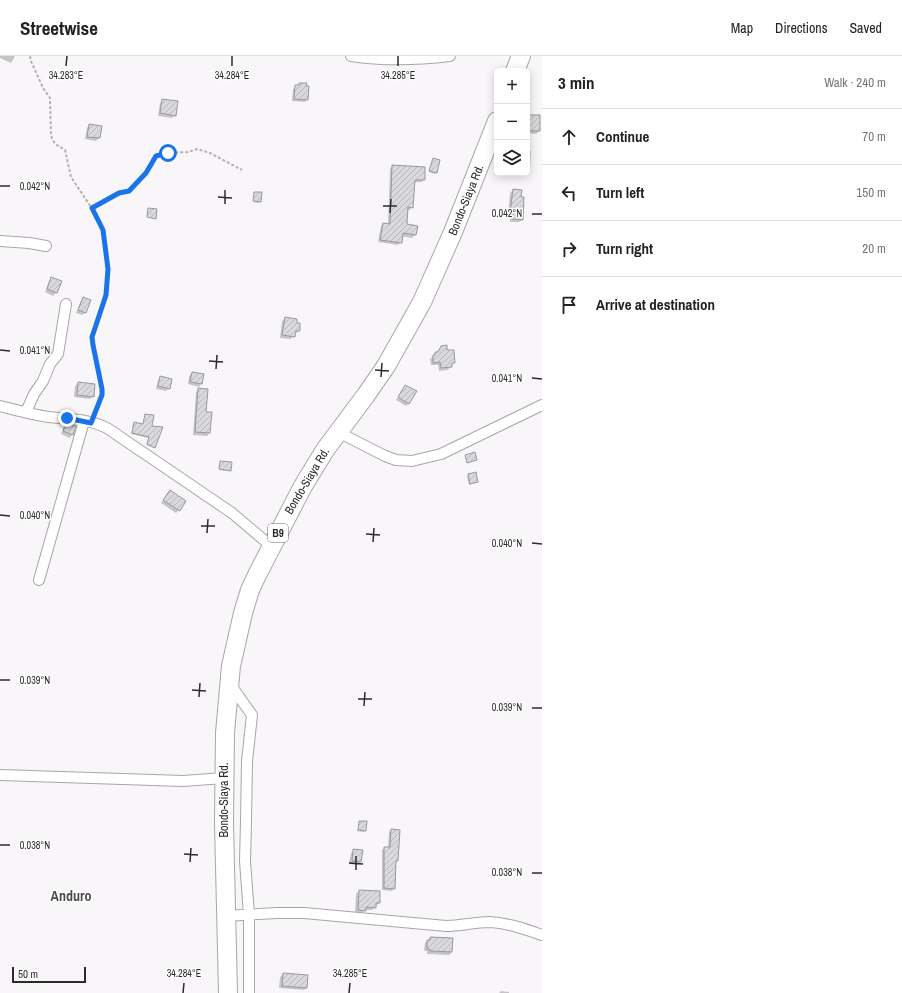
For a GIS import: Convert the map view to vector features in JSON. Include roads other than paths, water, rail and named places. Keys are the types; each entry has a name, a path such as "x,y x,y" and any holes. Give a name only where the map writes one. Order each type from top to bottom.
{"highway":[{"path":"516,68 521,56"},
{"name":"Bondo-Siaya Rd.","path":"228,993 225,916 225,733 229,684 235,647 250,590 291,507 309,475 386,366 422,302 453,232 494,129"}],"street":[{"path":"351,56 395,60 450,56"},
{"path":"0,241 46,246"},
{"path":"26,412 34,394 43,381 50,364 58,354 66,304"},
{"path":"338,432 385,456 396,460 412,461 448,451 542,404"},
{"path":"0,406 48,417 67,418 98,424 107,428 232,513 271,546"},
{"path":"39,580 87,422"},
{"path":"229,684 252,715 246,793 249,993"},
{"path":"0,775 183,781 224,778"},
{"path":"225,916 304,913 446,926 491,922 519,927 542,935"}],"district":[{"name":"Anduro","path":"71,896"}]}
